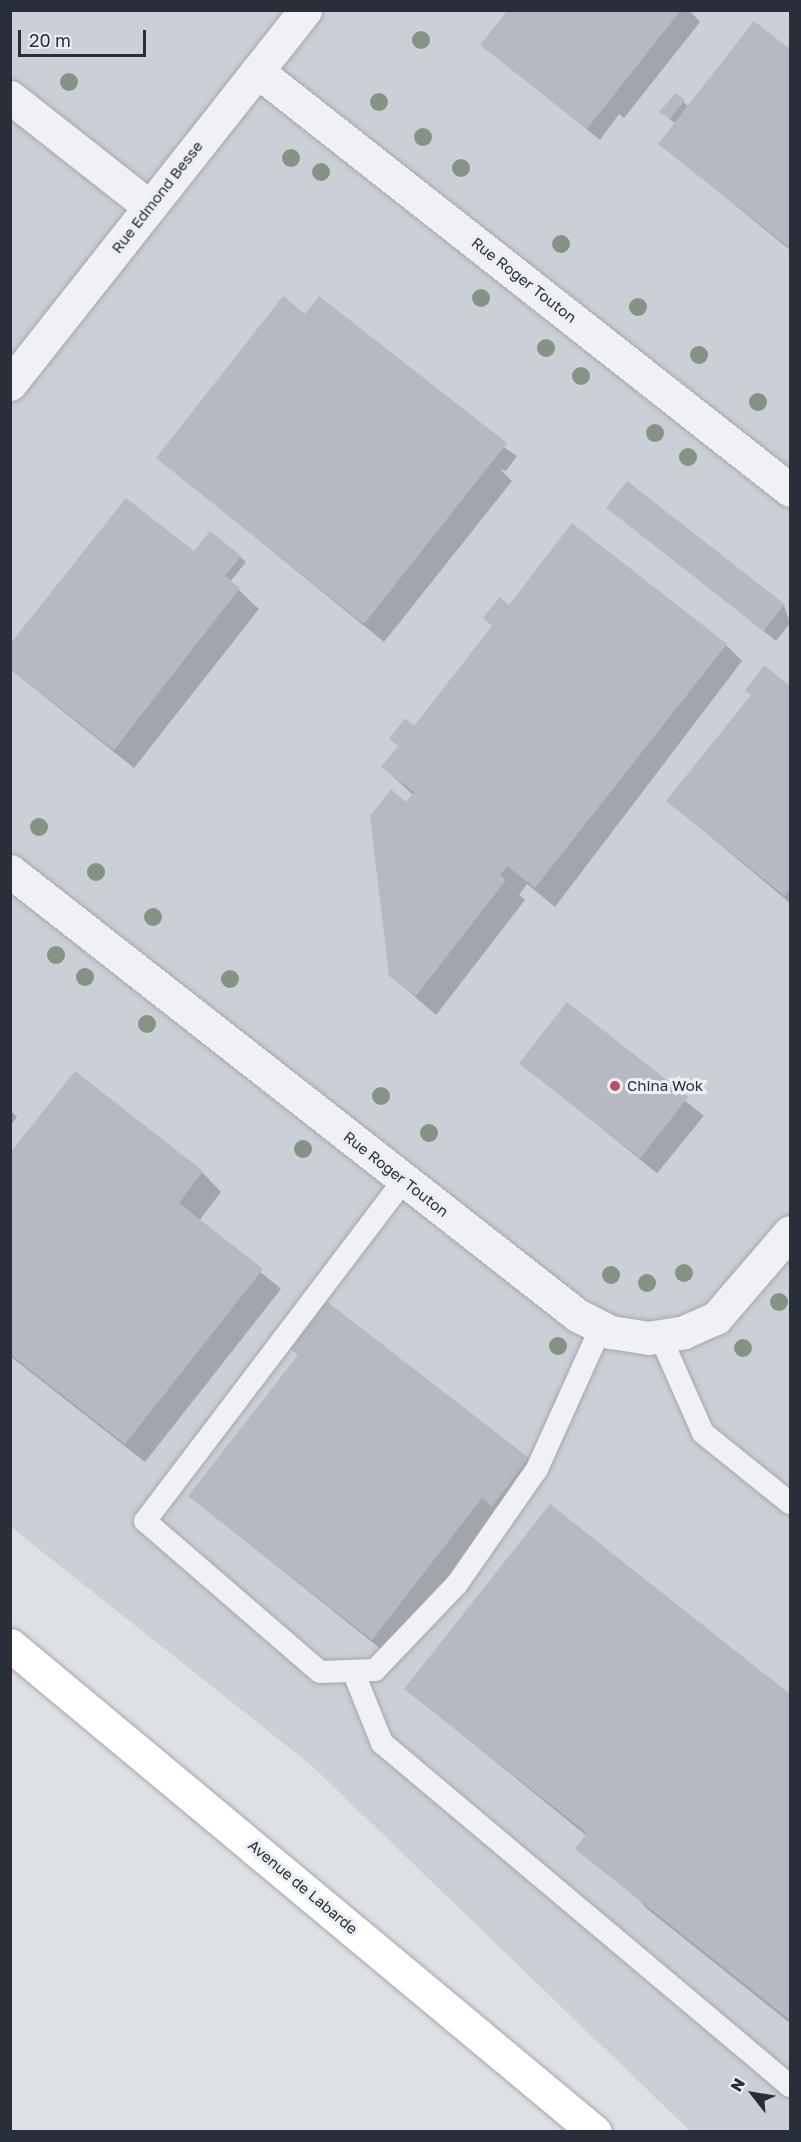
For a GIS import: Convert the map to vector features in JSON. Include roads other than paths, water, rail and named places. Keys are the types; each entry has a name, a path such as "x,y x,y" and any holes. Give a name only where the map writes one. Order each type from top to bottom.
{"main road":[{"name":"Avenue de Labarde","path":"10,1645 595,2132"}],"street":[{"name":"Rue Edmond Besse","path":"10,384 305,10"},
{"name":"Rue Roger Touton","path":"257,71 790,490"},
{"path":"10,97 150,207"},
{"name":"Rue Roger Touton","path":"10,871 577,1316 601,1327 660,1336 716,1318 790,1232"}],"lane":[{"path":"404,1180 145,1521 320,1672 375,1670 457,1584 537,1469 601,1327"},
{"path":"660,1336 703,1433 790,1503"},
{"path":"353,1671 382,1743 790,2086"}],"place":[{"name":"China Wok","path":"615,1086"}]}
